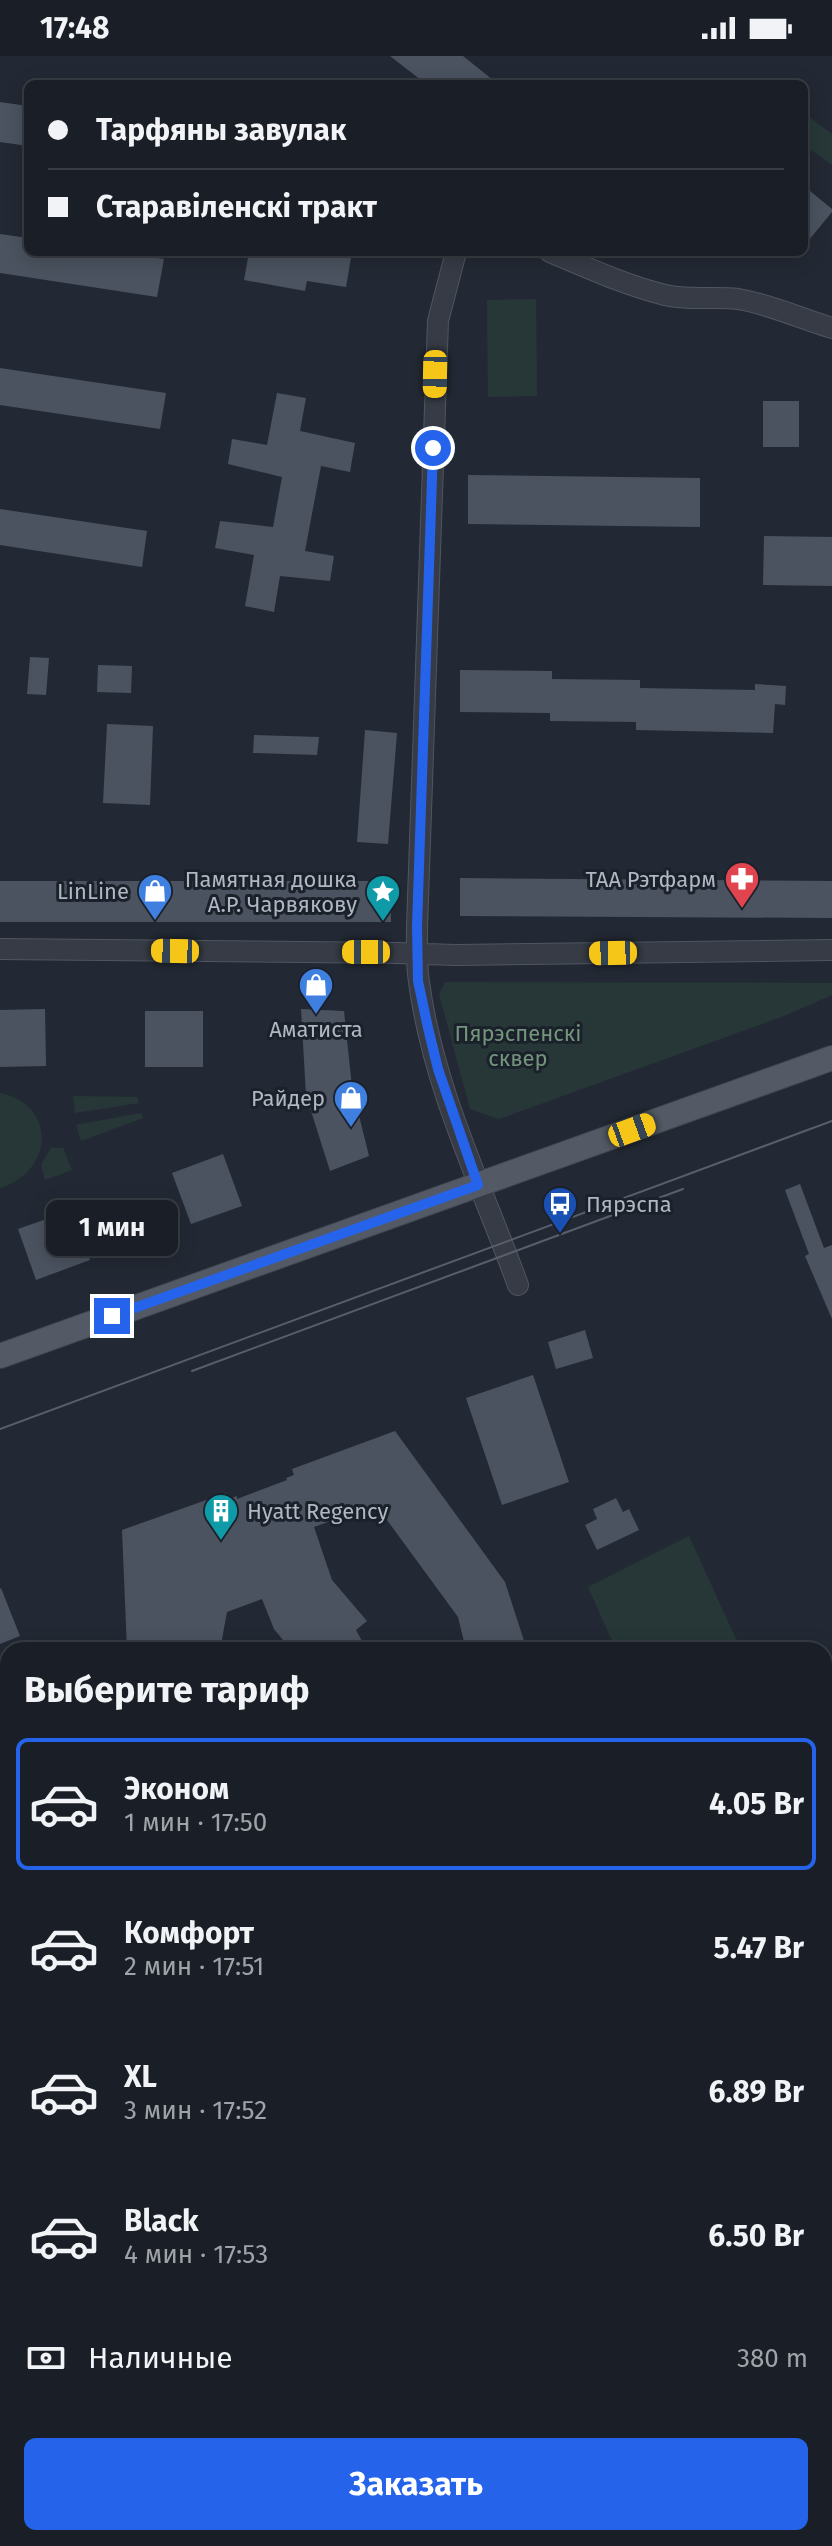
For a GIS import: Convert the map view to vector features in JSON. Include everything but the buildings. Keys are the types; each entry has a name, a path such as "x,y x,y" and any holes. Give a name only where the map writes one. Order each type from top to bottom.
{"main road":[{"path":"0,1356 832,1058"}],"street":[{"path":"455,256 438,321 418,981 438,1069 478,1185 518,1285"},
{"path":"560,256 664,295 688,300 715,296 742,300 832,328"},
{"path":"0,949 456,955 832,950"}],"green space":[{"path":"808,116 832,134 832,165 808,148"},
{"path":"536,299 537,396 488,397 487,300"},
{"name":"Пярэспенскі сквер","path":"445,982 832,983 832,995 784,1016 499,1119 470,1109 439,994"},
{"path":"0,1093 19,1100 32,1110 42,1139 39,1154 31,1168 18,1180 0,1188"},
{"path":"73,1096 137,1097 139,1103 75,1113"},
{"path":"141,1113 143,1118 81,1141 76,1125"},
{"path":"51,1148 63,1148 72,1170 45,1180 41,1165"},
{"path":"689,1536 737,1642 612,1642 588,1587"}],"tram line":[{"path":"0,1429 832,1121"},
{"path":"192,1371 683,1189"}],"place":[{"name":"ТАА Рэтфарм","path":"742,910"},
{"name":"LinLine","path":"155,922"},
{"name":"Памятная дошка А.Р. Чарвякову","path":"383,923"},
{"name":"Аматиста","path":"316,1016"},
{"name":"Райдер","path":"351,1129"},
{"name":"Пярэспа","path":"560,1235"},
{"name":"Hyatt Regency","path":"221,1542"}],"route":[{"path":"112,1316 478,1185 438,1069 418,981 417,927 433,448"}]}
